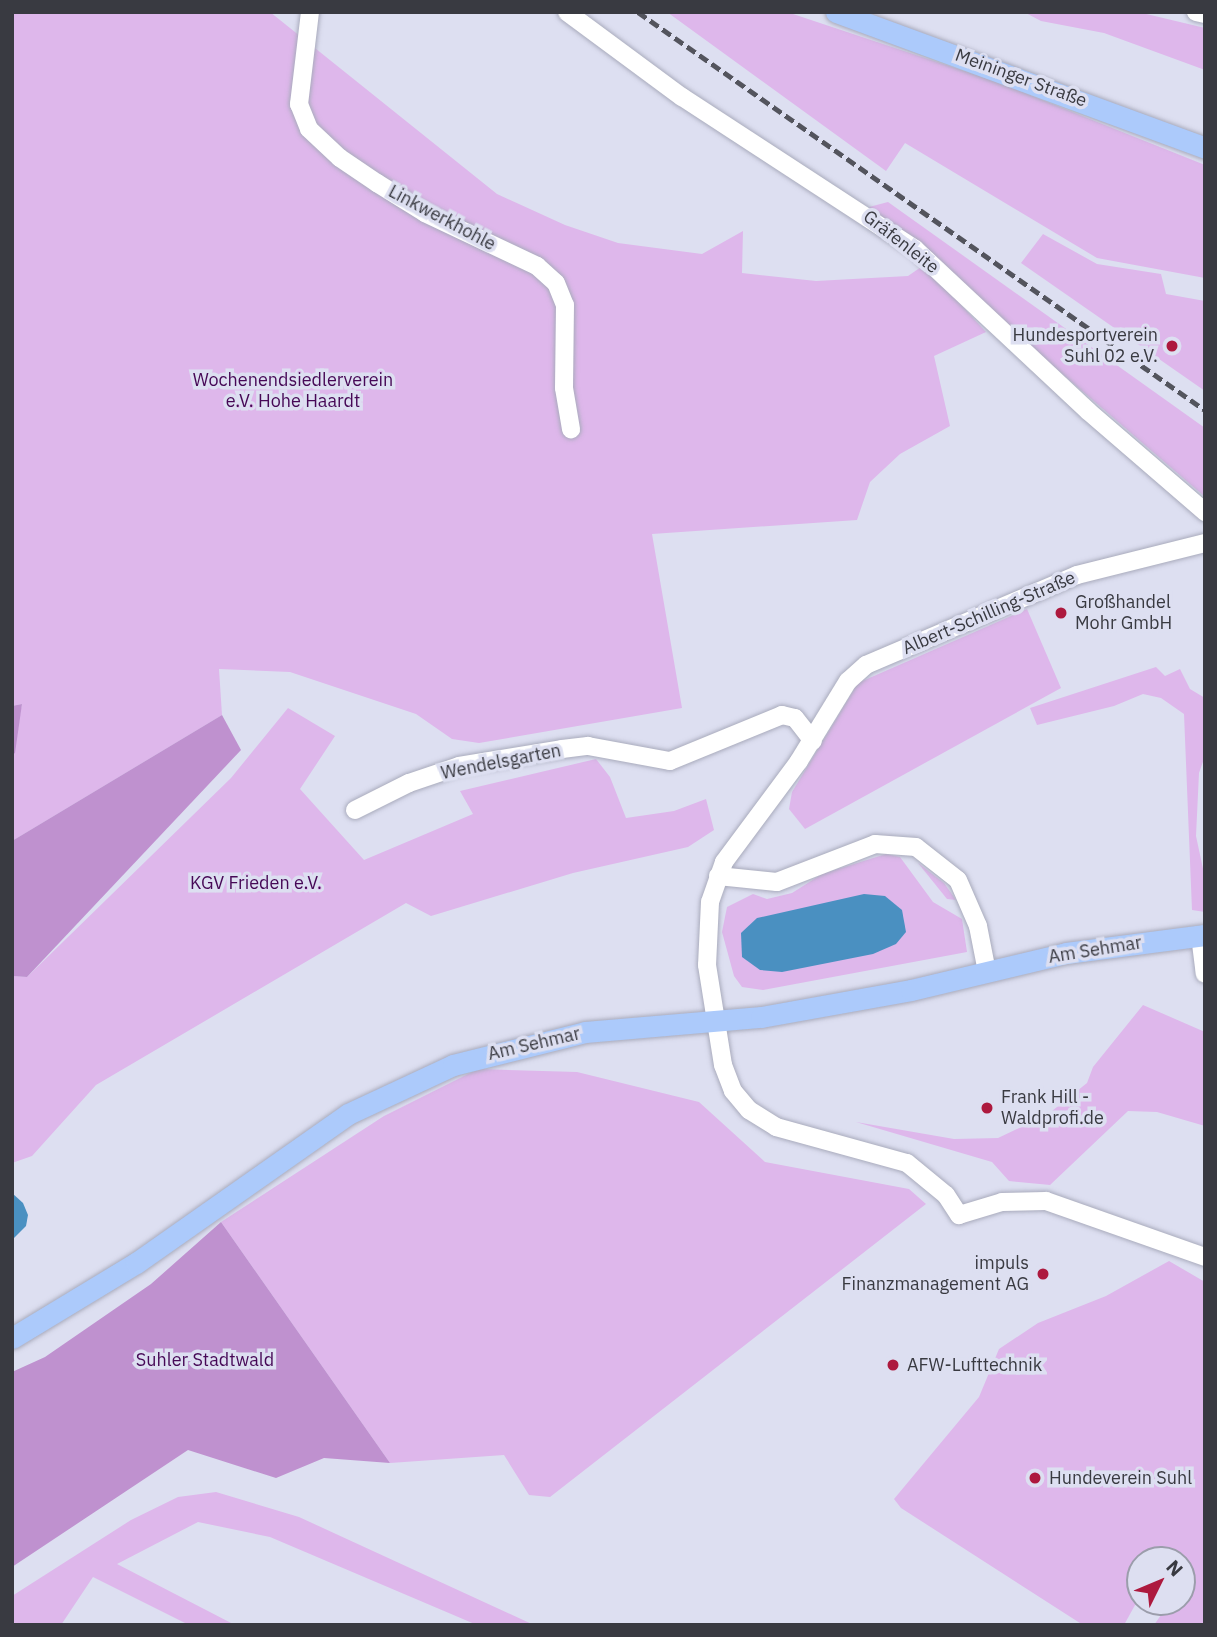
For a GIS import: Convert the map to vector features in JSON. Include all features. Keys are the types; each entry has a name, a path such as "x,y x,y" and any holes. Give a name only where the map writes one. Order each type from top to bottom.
{"main road":[{"name":"Meininger Straße","path":"836,12 1205,148"},
{"name":"Am Sehmar","path":"12,1338 136,1263 323,1130 419,1078 556,1037 715,1021 864,999 1066,953 1202,935"}],"street":[{"name":"Linkwerkhohle","path":"310,12 299,104 309,129 340,158 425,213 537,266 556,283 565,305 564,388 571,429"},
{"name":"Gräfenleite","path":"567,12 682,97 915,249 1078,402 1205,512"},
{"path":"1196,12 1205,14"},
{"name":"Albert-Schilling-Straße","path":"1205,543 1077,575 866,664 848,681 813,741 737,842 718,876 710,902 707,942 715,1021 733,1091 749,1110 776,1127 907,1163 946,1195 959,1215 1002,1202 1046,1200 1205,1257"},
{"name":"Wendelsgarten","path":"355,810 409,783 459,766 562,749 613,751 670,761 786,715 794,718 813,741"},
{"path":"718,876 777,882 875,844 916,847 958,880 978,926 987,972"},
{"path":"1202,935 1205,974"}],"green space":[{"name":"Wochenendsiedlerverein e.V. Hohe Haardt","path":"12,12 270,12 497,194 565,225 618,243 702,254 743,231 742,273 816,281 908,276 924,265 986,332 934,356 950,426 900,454 870,482 857,520 652,534 682,708 479,743 452,739 416,714 290,672 219,669 222,715 12,841 12,755 22,704 12,706"},
{"path":"667,12 787,12 1000,83 1205,165 1205,278 1097,258 905,143 886,171"},
{"path":"1024,12 1138,12 1205,28 1205,70 1104,33 1041,21"},
{"path":"888,202 1205,428 1205,497 869,207"},
{"name":"Hundesportverein Suhl 02 e.V.","path":"1043,234 1097,264 1161,274 1166,294 1205,301 1205,391 1021,263"},
{"path":"1027,609 1061,688 805,829 789,809 792,792 858,683"},
{"path":"1156,667 1165,676 1180,669 1190,689 1205,698 1205,756 1199,773 1196,836 1205,878 1205,912 1192,910 1184,714 1161,698 1143,694 1114,706 1037,725 1030,708"},
{"path":"22,704 15,753 12,755 12,706"},
{"name":"KGV Frieden e.V.","path":"288,708 335,736 300,789 364,860 473,814 460,791 596,759 610,777 626,818 674,811 706,799 714,830 688,847 573,873 431,916 406,903 96,1085 32,1156 12,1163 12,976 27,977 231,778"},
{"path":"222,715 241,750 27,977 12,976 12,841"},
{"path":"886,854 900,857 933,902 962,919 967,952 763,990 742,987 734,976 722,932 727,907 753,894 767,899 792,893 822,874"},
{"path":"918,863 944,883 956,900 947,899"},
{"path":"1143,1005 1205,1032 1205,1126 1157,1112 1128,1111 1050,1185 1009,1181 992,1162 856,1122 954,1139 998,1138 1047,1115 1087,1083 1093,1067"},
{"path":"478,1069 577,1072 699,1102 765,1162 909,1189 926,1204 550,1497 529,1495 504,1455 390,1463 221,1222 384,1116"},
{"name":"Suhler Stadtwald","path":"221,1222 390,1463 324,1458 276,1478 188,1450 12,1567 12,1372 45,1357 151,1284"},
{"path":"1169,1261 1205,1282 1205,1625 1154,1625 1160,1616 1196,1616 1196,1546 1126,1546 1126,1616 1129,1616 1124,1625 1083,1625 901,1508 894,1499 979,1397 999,1349 1038,1323 1106,1296"},
{"path":"216,1492 299,1517 534,1625 477,1625 270,1537 198,1522 117,1564 235,1625 189,1625 93,1577 61,1625 12,1625 12,1596 131,1520 178,1497"}],"water":[{"path":"864,894 885,896 902,910 906,932 896,944 873,954 782,972 760,970 742,957 741,933 757,918"},
{"path":"12,1193 23,1203 28,1215 26,1226 12,1240"}],"railway":[{"path":"638,12 1205,410"}],"place":[{"name":"Hundesportverein Suhl 02 e.V.","path":"1172,346"},
{"name":"Großhandel Mohr GmbH","path":"1061,613"},
{"name":"Frank Hill - Waldprofi.de","path":"987,1108"},
{"name":"impuls Finanzmanagement AG","path":"1043,1274"},
{"name":"AFW-Lufttechnik","path":"893,1365"},
{"name":"Hundeverein Suhl","path":"1035,1478"}]}
